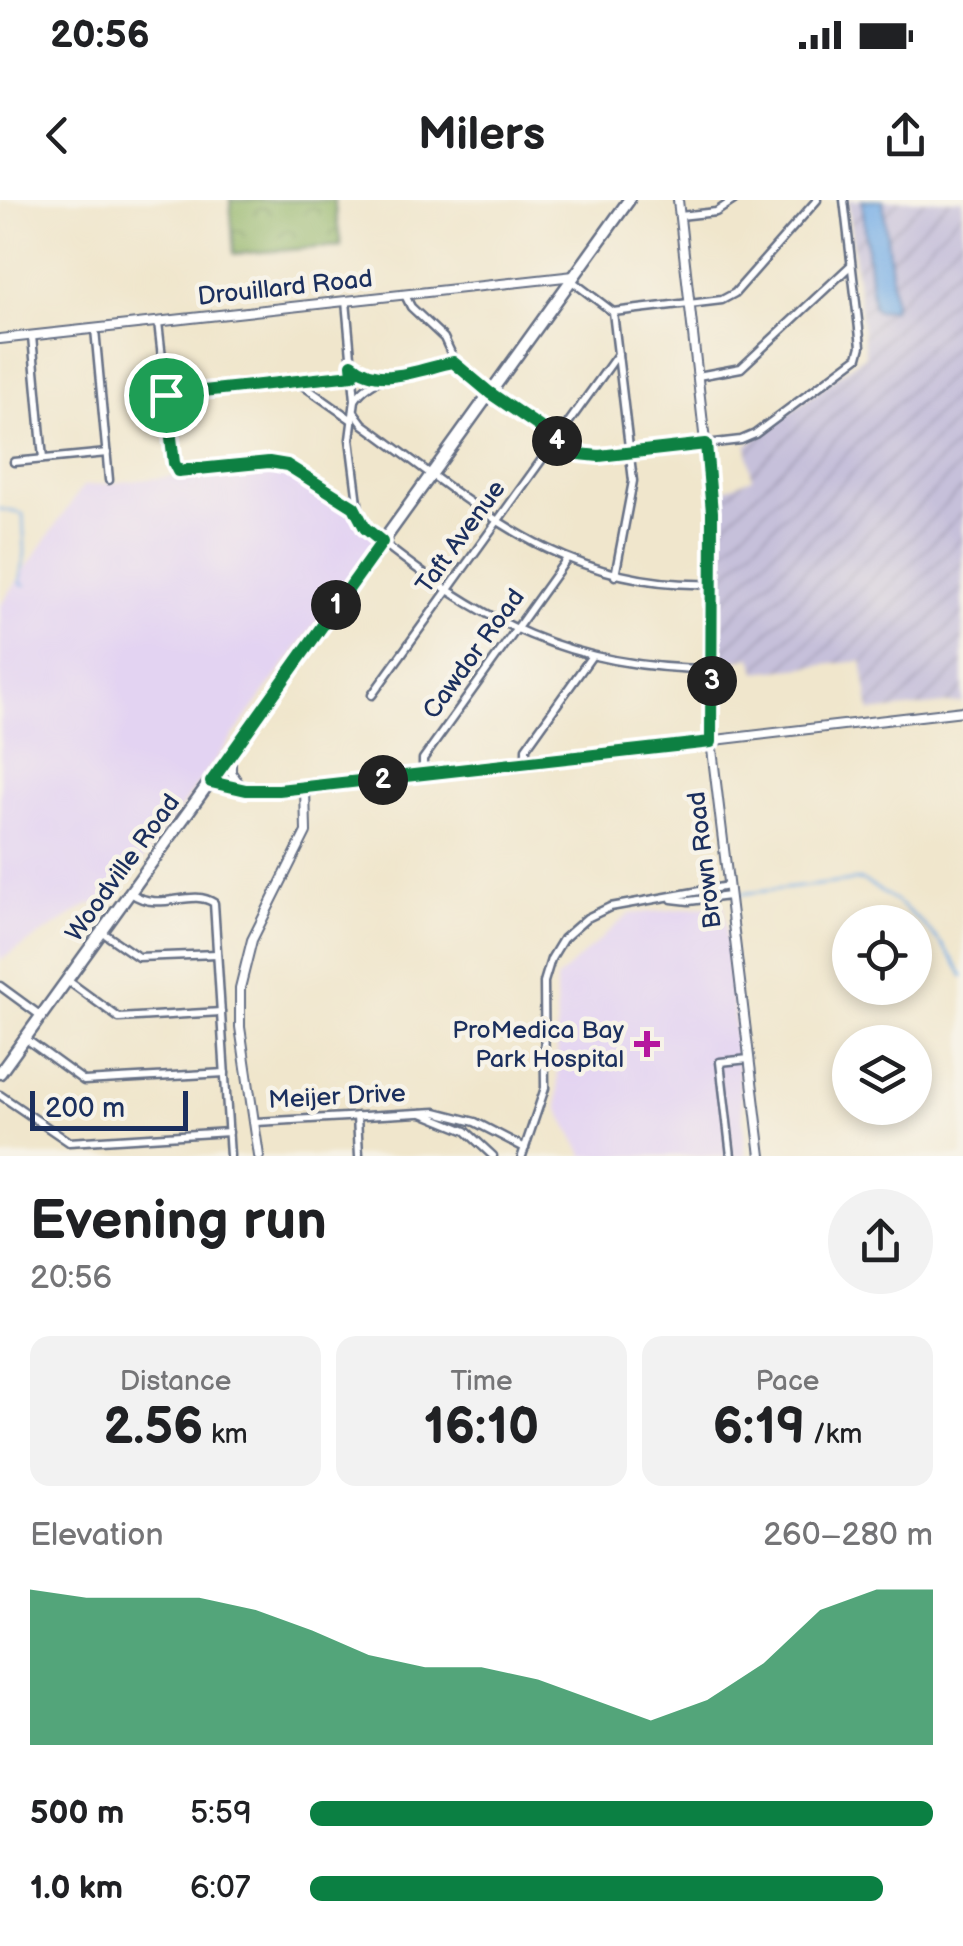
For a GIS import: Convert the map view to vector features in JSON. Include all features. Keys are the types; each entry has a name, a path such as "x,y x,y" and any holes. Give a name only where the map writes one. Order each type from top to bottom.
{"main road":[{"name":"Woodville Road","path":"0,1073 628,200"}],"street":[{"name":"Brown Road","path":"678,200 712,512 711,742 761,1156"},
{"path":"680,216 716,212 734,200"},
{"path":"613,312 722,300 735,293 818,200"},
{"path":"405,295 414,310 442,334 453,362 556,440 585,455 741,440 755,434 859,354 844,200"},
{"path":"698,376 741,368 851,266"},
{"name":"Drouillard Road","path":"0,339 572,278"},
{"path":"572,278 613,312 633,484 615,576"},
{"path":"346,301 355,400 350,439 359,513 365,528 448,590 516,630 591,657 650,668 712,669"},
{"path":"158,322 178,471 278,462 359,513"},
{"path":"95,329 109,480"},
{"path":"32,336 43,459"},
{"name":"Taft Avenue","path":"372,694 618,354"},
{"path":"355,400 368,384 382,378 453,362"},
{"path":"352,364 382,378"},
{"path":"166,395 353,375"},
{"path":"297,381 532,543 566,560 615,576 663,584 712,584"},
{"path":"14,462 107,452"},
{"name":"Cawdor Road","path":"423,775 423,759 566,560"},
{"path":"526,762 526,748 591,657"},
{"path":"211,782 246,790 279,790 963,711"},
{"path":"231,752 232,775 246,790"},
{"path":"259,1156 240,1026 240,982 252,940 305,836 305,786"},
{"path":"524,1152 546,1088 543,988 556,948 574,927 616,905 693,890 728,891"},
{"path":"130,892 146,902 212,900 230,1156"},
{"path":"102,932 138,958 218,954"},
{"path":"66,980 119,1018 221,1012"},
{"path":"0,986 41,1016"},
{"path":"25,1038 82,1080 225,1073"},
{"path":"732,1156 720,1062 749,1059"},
{"path":"0,1095 68,1142 229,1132"},
{"name":"Meijer Drive","path":"421,1112 462,1128 493,1156"},
{"name":"Meijer Drive","path":"256,1122 444,1113 469,1119 524,1152"},
{"path":"357,1116 359,1156"}],"shaded area":[{"path":"848,200 963,200 963,702 870,712 862,661 756,672 752,657 720,663 723,490 752,478 747,445 865,355"},
{"path":"271,466 287,470 354,512 376,540 112,902 90,904 0,960 0,606 83,486"},
{"name":"ProMedica Bay Park Hospital","path":"724,905 746,1156 584,1156 558,1108 556,979 629,914"}],"green space":[{"path":"230,200 334,200 341,246 234,254"}],"water":[{"path":"862,200 883,200 892,309 877,311 873,307"}],"waterway":[{"path":"0,509 23,514 25,553 20,583 25,585"},
{"path":"739,894 861,880 919,920 963,976"}],"place":[{"name":"ProMedica Bay Park Hospital","path":"647,1044"}],"route":[{"path":"453,362 458,370 579,454 599,456 706,444 712,512 711,742 279,790 246,790 211,782 382,542 365,528 354,507 287,465 269,462 178,471 166,395 353,375 352,364 382,378 453,362"}]}
